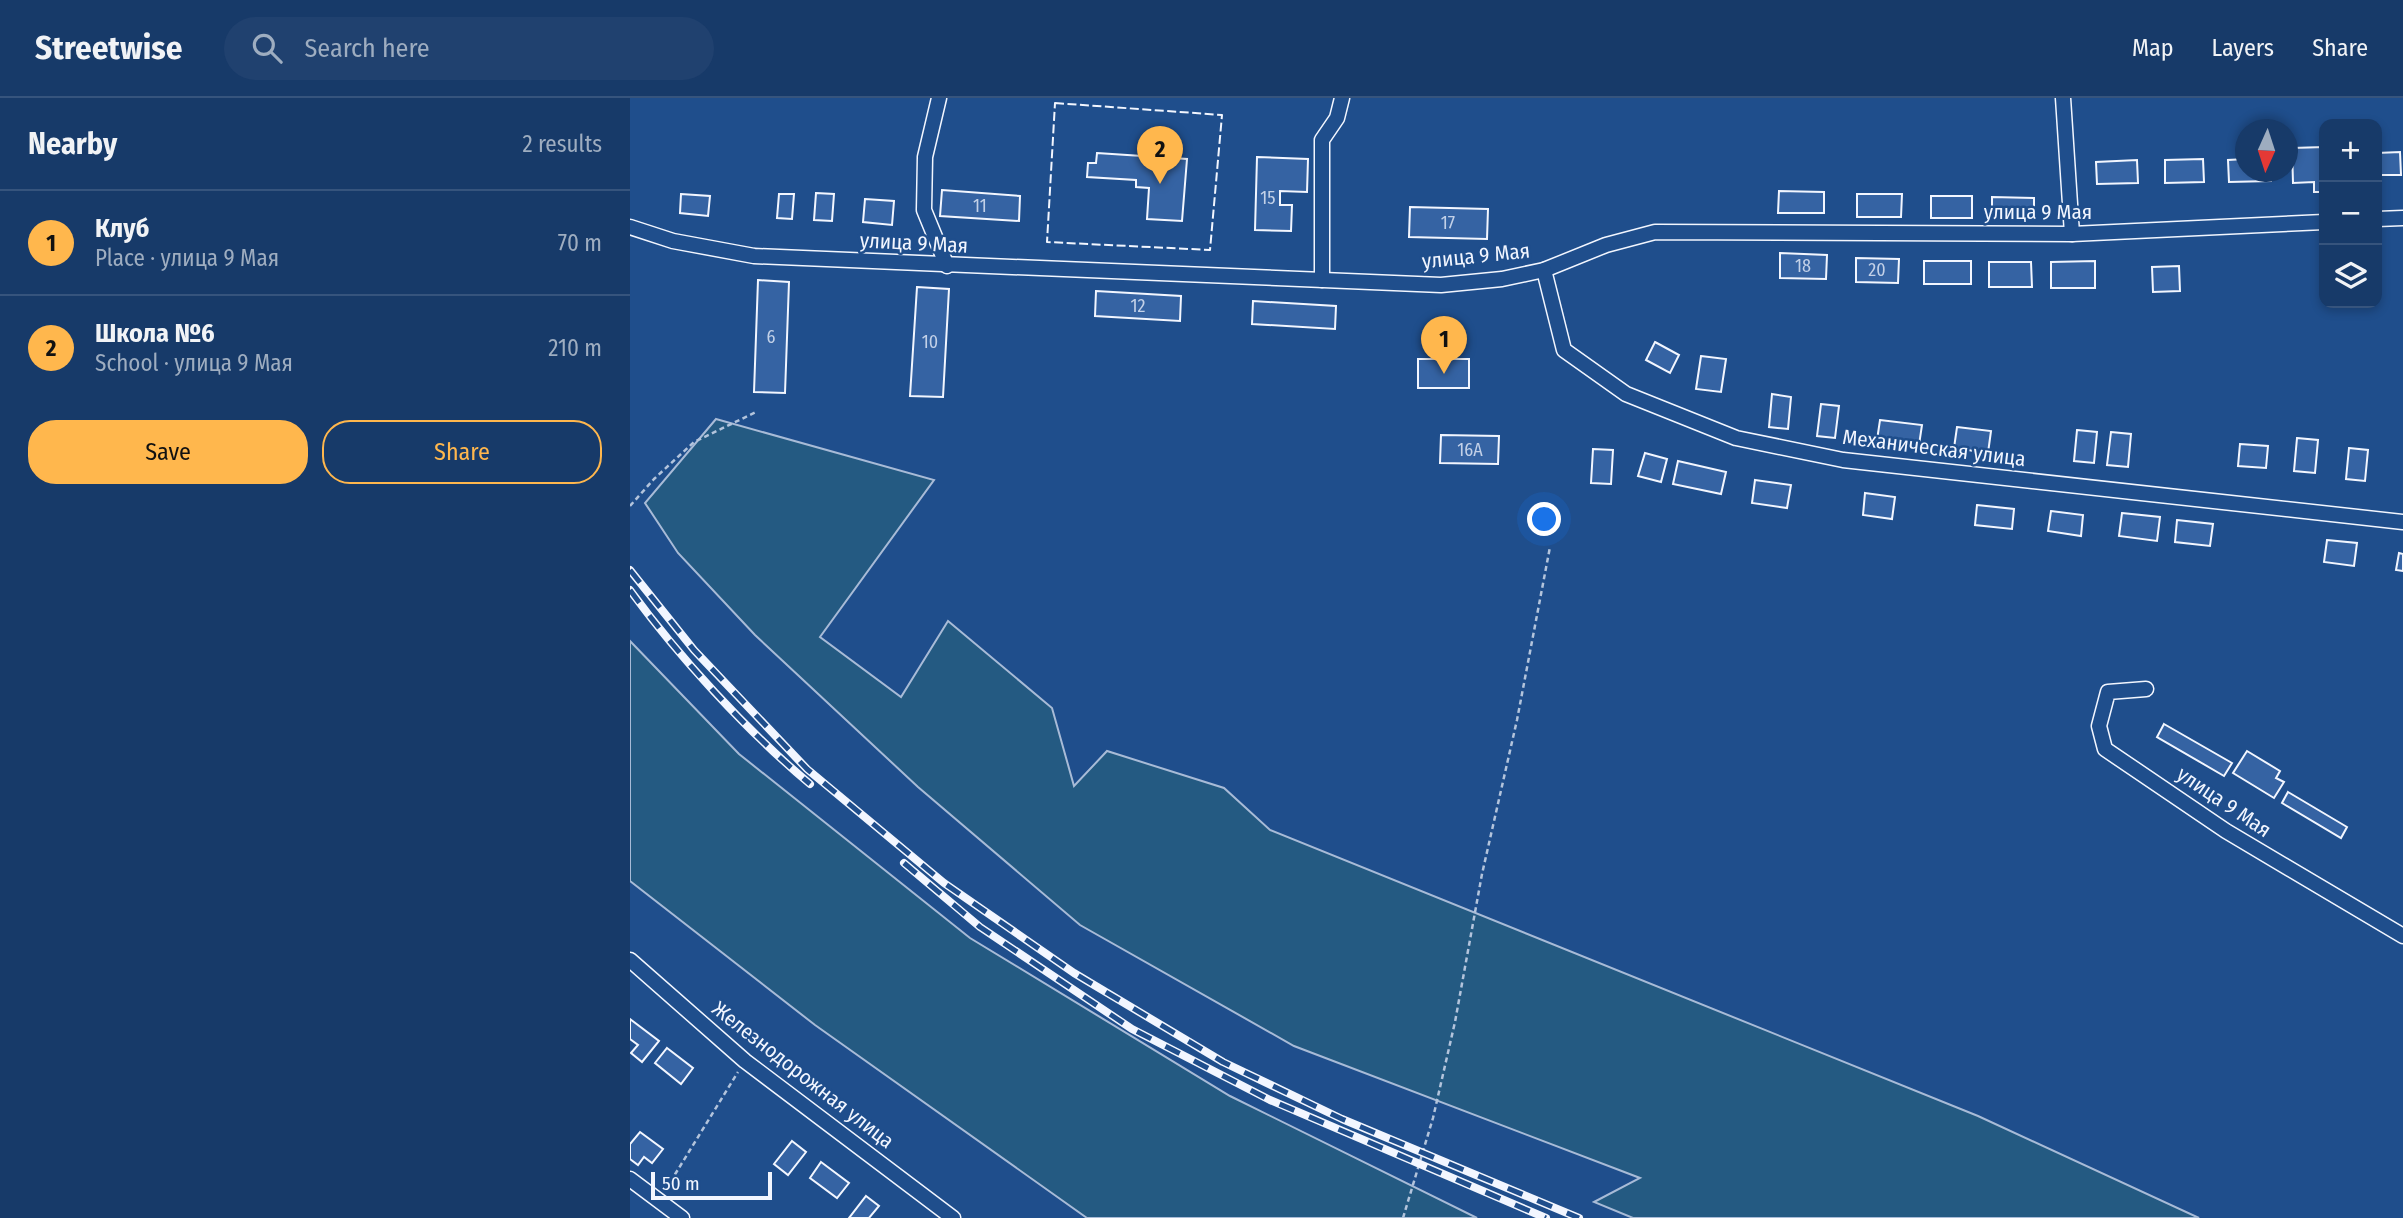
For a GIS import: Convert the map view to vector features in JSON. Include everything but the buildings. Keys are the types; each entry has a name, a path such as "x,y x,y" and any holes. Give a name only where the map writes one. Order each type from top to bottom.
{"street":[{"path":"939,98 925,157 924,210 947,267"},
{"path":"1322,281 1322,140 1337,118 1342,98"},
{"path":"2063,98 2072,234"},
{"path":"2382,219 2403,218"},
{"name":"улица 9 Мая","path":"630,228 673,241 754,256 947,267 1441,285 1502,279 1544,270 1606,244 1655,232 2072,234 2319,222"},
{"name":"Механическая улица","path":"1544,270 1564,350 1626,394 1736,438 1843,460 2403,522"},
{"name":"улица 9 Мая","path":"2146,689 2108,692 2099,726 2105,749 2226,831 2403,936"},
{"name":"Железнодорожная улица","path":"630,960 745,1061 953,1218"},
{"path":"630,1179 682,1218"}],"path":[{"path":"630,506 654,479 694,442 756,412"},
{"path":"1403,1218 1433,1118 1455,1023 1482,874 1517,720 1550,547"},
{"path":"658,1200 745,1061"}],"shaded area":[{"path":"716,419 934,480 820,637 901,697 948,621 1052,708 1074,786 1107,751 1224,788 1270,830 1978,1116 2199,1218 1633,1218 1594,1202 1640,1178 1294,1046 1080,925 918,787 755,635 678,553 645,503"},
{"path":"630,641 739,754 970,938 1230,1096 1477,1218 1087,1218 815,1025 630,881"}],"railway":[{"path":"630,570 694,650 807,769 944,883 1074,973 1223,1062 1342,1119 1579,1218"},
{"path":"630,590 715,692 762,741 810,784"},
{"path":"904,863 980,927 1132,1029 1270,1100 1546,1218"}],"fence":[{"path":"1055,103 1222,115 1210,250 1047,242 1055,103"}],"place":[{"name":"Школа №6","path":"1160,184"},
{"name":"Клуб","path":"1444,374"}]}
